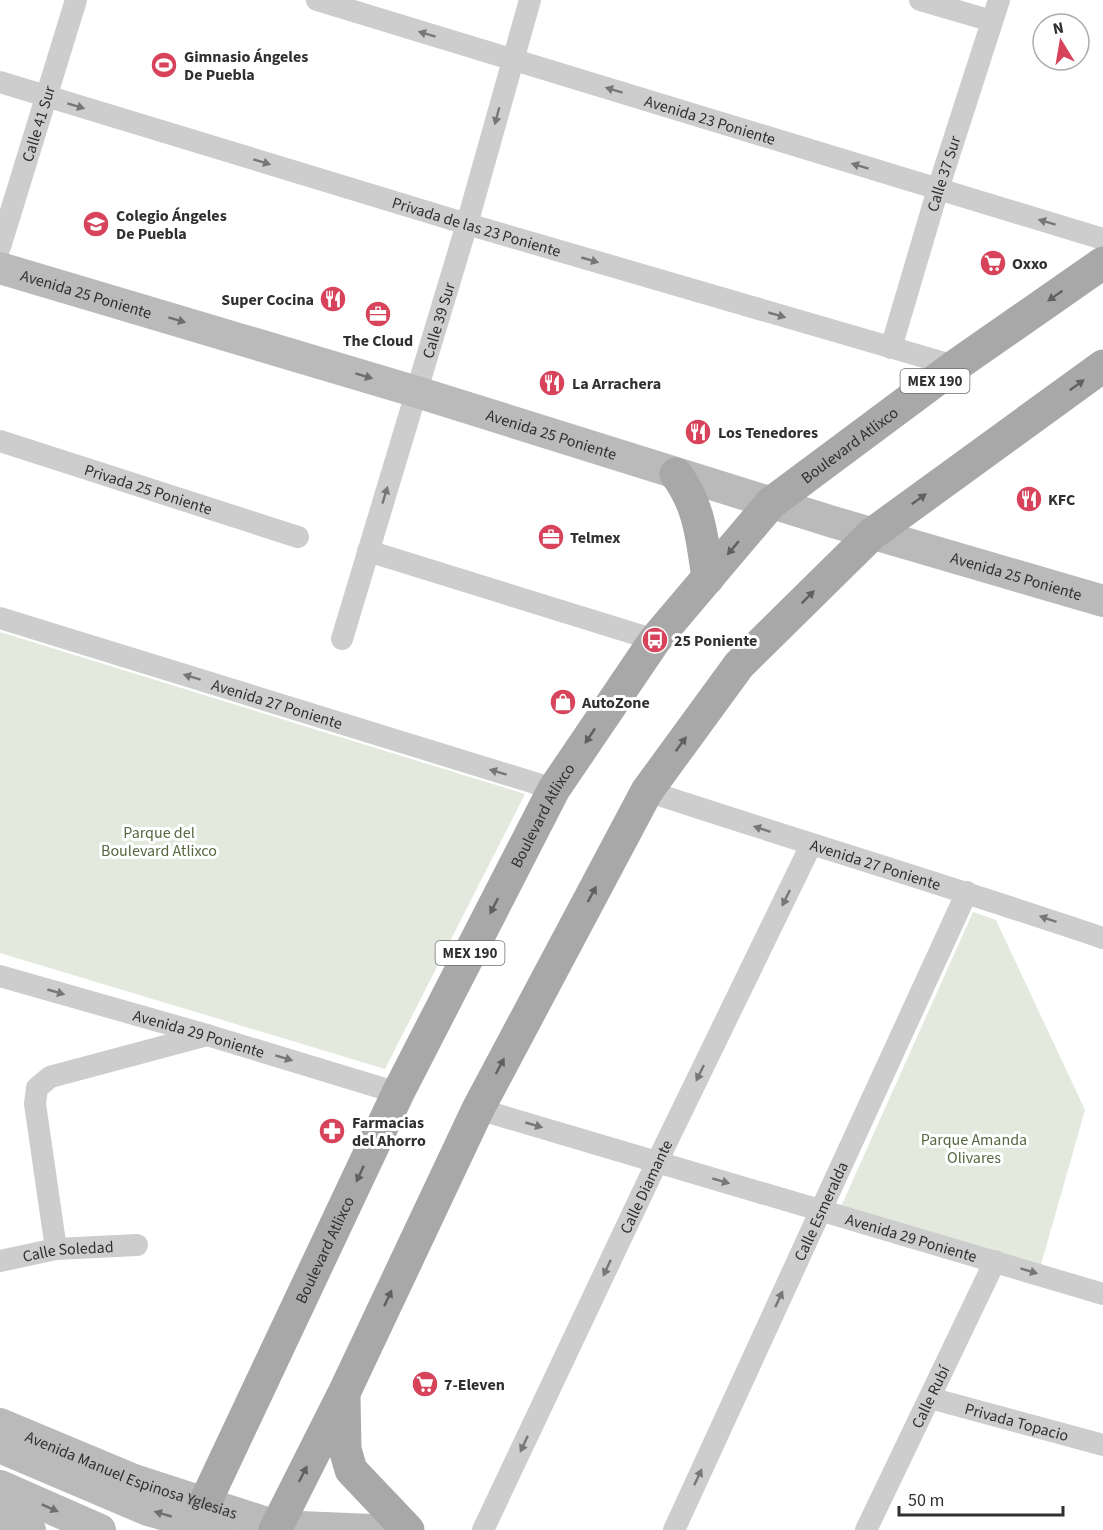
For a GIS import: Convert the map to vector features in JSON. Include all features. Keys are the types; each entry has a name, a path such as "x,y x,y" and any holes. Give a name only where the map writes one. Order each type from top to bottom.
{"main road":[{"name":"Boulevard Atlixco","path":"206,1521 398,1093 554,789 655,640 771,503 955,366 1103,263"},
{"name":"Avenida 25 Poniente","path":"0,268 417,392 872,534 1103,601"},
{"path":"276,1528 344,1393 478,1109 647,791 739,665 872,534 1103,366"},
{"path":"676,474 688,490 698,516 708,578"},
{"path":"344,1393 345,1449 351,1470 408,1530"},
{"name":"Avenida Manuel Espinosa Yglesias","path":"0,1424 134,1480 206,1521 276,1528 372,1530"},
{"path":"0,1447 147,1509 206,1521"},
{"path":"0,1486 100,1530"},
{"path":"0,1514 30,1530"}],"street":[{"name":"Calle 41 Sur","path":"0,247 76,0"},
{"name":"Avenida 23 Poniente","path":"316,0 1103,239"},
{"name":"Calle 39 Sur","path":"342,639 467,224 530,0"},
{"path":"920,0 996,10"},
{"name":"Calle 37 Sur","path":"891,348 938,189 996,10"},
{"name":"Privada de las 23 Poniente","path":"0,82 467,224 955,366"},
{"name":"Privada 25 Poniente","path":"0,441 298,537"},
{"path":"368,551 655,640"},
{"name":"Avenida 27 Poniente","path":"0,618 554,789"},
{"name":"Avenida 27 Poniente","path":"647,791 812,845 967,892 1103,938"},
{"name":"Calle Diamante","path":"483,1530 657,1162 812,845"},
{"name":"Calle Esmeralda","path":"674,1530 967,892"},
{"name":"Avenida 29 Poniente","path":"0,976 398,1093"},
{"path":"56,1249 35,1104 37,1088 50,1077 207,1035"},
{"name":"Avenida 29 Poniente","path":"478,1109 1103,1294"},
{"name":"Calle Soledad","path":"0,1261 56,1249 137,1245"},
{"name":"Calle Rubí","path":"866,1530 995,1261"},
{"name":"Privada Topacio","path":"930,1398 1103,1445"}],"green space":[{"name":"Parque del Boulevard Atlixco","path":"0,632 525,794 385,1069 0,953"},
{"name":"Parque Amanda Olivares","path":"973,912 996,920 1085,1110 1040,1268 839,1211"}],"place":[{"name":"Gimnasio Ángeles De Puebla","path":"164,65"},
{"name":"Colegio Ángeles De Puebla","path":"96,224"},
{"name":"Oxxo","path":"993,263"},
{"name":"Super Cocina","path":"333,299"},
{"name":"The Cloud","path":"378,314"},
{"name":"La Arrachera","path":"552,383"},
{"name":"Los Tenedores","path":"698,432"},
{"name":"KFC","path":"1029,499"},
{"name":"Telmex","path":"551,537"},
{"name":"25 Poniente","path":"655,640"},
{"name":"AutoZone","path":"563,702"},
{"name":"Farmacias del Ahorro","path":"332,1131"},
{"name":"7-Eleven","path":"425,1384"}]}
